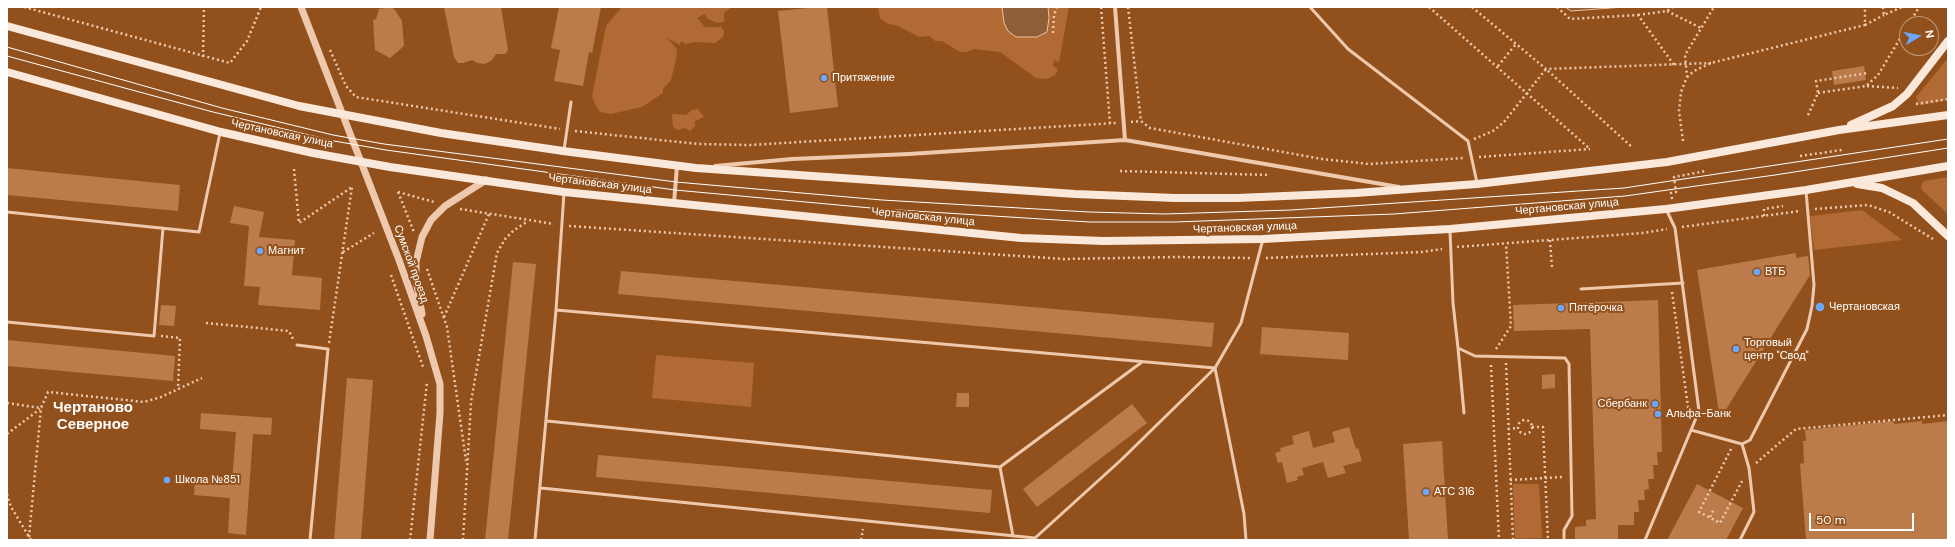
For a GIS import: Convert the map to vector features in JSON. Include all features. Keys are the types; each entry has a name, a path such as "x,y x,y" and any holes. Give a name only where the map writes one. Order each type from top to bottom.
{"main road":[{"path":"7,26 223,86 342,115 441,133 564,152 696,168 1075,194 1175,198 1237,198 1412,189 1477,184 1667,162 1839,130 1948,115"},
{"path":"1839,130 1868,119 1893,106 1907,94 1948,41"},
{"name":"Чертановская улица","path":"7,72 221,132 313,153 360,161 564,192 1021,238 1104,241 1263,239 1450,229 1666,209 1806,190 1948,166"},
{"path":"1848,183 1882,188 1899,195 1913,203 1948,236"}],"street":[{"name":"Сумской проезд","path":"301,7 399,260 426,336 440,384 440,413 430,540"},
{"path":"1115,7 1125,140"},
{"path":"696,168 792,159 909,154 1125,140 1181,148 1412,189"},
{"path":"674,204 677,166"},
{"path":"426,336 416,280 416,262 422,237 431,220 445,206 486,180"}],"lane":[{"path":"1310,7 1348,49 1468,141 1473,158 1477,184"},
{"path":"564,152 571,102"},
{"path":"7,212 199,232 221,132"},
{"path":"1691,430 1734,443 1742,444 1750,440 1806,328 1812,306 1814,285 1806,190"},
{"path":"535,540 547,421 564,192"},
{"path":"1645,540 1699,411 1675,228 1666,209"},
{"path":"7,322 154,336 163,228"},
{"path":"1450,229 1453,303 1464,413"},
{"path":"541,488 1035,538 1121,460 1215,368 1241,322 1263,239"},
{"path":"1581,289 1683,283"},
{"path":"556,310 1215,368"},
{"path":"297,345 328,349 310,540"},
{"path":"1458,348 1475,356 1565,358 1568,360 1572,516 1564,530 1564,540"},
{"path":"547,421 1000,467 1142,362"},
{"path":"1215,368 1244,514 1246,540"},
{"path":"1740,540 1754,512 1749,468 1742,444"},
{"path":"1000,467 1013,536"}],"path":[{"path":"24,7 203,57 230,63 247,41 261,7"},
{"path":"203,57 204,7"},
{"path":"1053,33 1054,15 1057,7"},
{"path":"1101,7 1110,124"},
{"path":"1130,7 1129,13 1141,121"},
{"path":"346,86 356,97 567,130 698,144 750,145 1141,121 1150,128 1170,133 1322,159 1369,164 1590,149 1498,66 1429,7"},
{"path":"1472,7 1546,69 1633,148"},
{"path":"1557,7 1570,19 1638,15 1667,11 1674,7"},
{"path":"1687,77 1685,54 1713,8 1709,7"},
{"path":"1865,7 1865,25"},
{"path":"1883,7 1884,15"},
{"path":"1546,69 1711,63 1865,25 1902,7"},
{"path":"1914,16 1919,7"},
{"path":"1667,11 1701,28"},
{"path":"1638,15 1674,65"},
{"path":"1866,86 1878,75 1899,40"},
{"path":"1498,66 1516,44"},
{"path":"1683,141 1679,111 1681,92 1687,77 1694,71 1711,63"},
{"path":"1468,141 1493,131 1504,122 1546,69"},
{"path":"1808,115 1818,93 1816,81 1868,73"},
{"path":"1818,93 1866,86 1899,88"},
{"path":"1916,104 1948,99"},
{"path":"1800,156 1842,150"},
{"path":"294,169 299,223 352,187 328,349"},
{"path":"1120,171 1276,175"},
{"path":"1672,199 1671,193 1676,192 1674,177 1706,171"},
{"path":"1163,172 1171,172"},
{"path":"1788,205 1764,209 1764,216 1808,210 1868,205 1889,212 1937,242"},
{"path":"444,317 489,214"},
{"path":"462,540 471,402 497,253 505,239 513,231 528,221"},
{"path":"343,252 374,233"},
{"path":"1550,240 1552,268"},
{"path":"1499,540 1491,357 1511,326 1506,244"},
{"path":"391,275 415,341 423,369"},
{"path":"1671,284 1691,430"},
{"path":"206,323 289,331 297,345"},
{"path":"447,327 467,468"},
{"path":"154,336 180,338 178,389"},
{"path":"1505,357 1512,540"},
{"path":"410,540 428,383 426,376"},
{"path":"30,538 41,408 48,392 144,402 202,378"},
{"path":"7,403 41,408"},
{"path":"7,434 41,408"},
{"path":"1734,443 1699,512 1720,523 1749,468 1796,429 1948,415"},
{"path":"1518,428 1523,420 1530,422 1532,427"},
{"path":"1518,428 1519,432 1526,435 1530,432 1532,427"},
{"path":"1532,427 1543,427 1548,540"},
{"path":"1508,428 1518,428"},
{"path":"1510,480 1572,476"},
{"path":"7,494 11,507 30,538"},
{"path":"1710,517 1714,509"}],"shaded area":[{"path":"622,7 732,7 724,13 724,22 717,23 708,19 705,14 697,18 705,27 721,27 724,31 723,37 715,43 695,42 686,44 681,41 680,45 667,38 677,49 671,80 663,89 663,93 642,107 611,114 600,112 592,96 606,26"},
{"path":"878,7 1069,7 1059,62 1054,60 1053,66 1058,70 1055,75 1047,79 1036,78 1000,52 974,49 967,52 960,52 942,41 935,41 930,36 919,37 898,26 886,23 880,18"},
{"path":"1002,7 1048,7 1049,18 1047,32 1037,37 1016,37 1008,31 1004,23"},
{"path":"1565,7 1624,7 1571,11"},
{"path":"1948,58 1948,100 1921,105 1918,103 1916,97"},
{"path":"698,109 704,117 695,121 695,126 690,131 685,128 677,130 673,126 672,114 686,115 692,110"},
{"path":"1948,177 1948,214 1922,190 1921,186 1924,181"},
{"path":"1862,210 1902,240 1814,250 1810,216"},
{"path":"656,355 754,363 751,407 652,398"},
{"path":"1513,484 1539,484 1542,538 1515,539"}],"building":[{"path":"391,7 395,10 402,21 404,46 390,58 375,50 373,20 376,19 379,9"},
{"path":"444,7 501,7 508,50 505,54 496,54 492,60 485,64 477,63 472,60 458,63 454,57"},
{"path":"559,7 601,7 592,53 589,52 583,86 554,81 560,50 551,48"},
{"path":"827,7 838,107 790,113 778,11"},
{"path":"1864,66 1866,80 1834,85 1832,71"},
{"path":"7,168 180,185 178,211 7,195"},
{"path":"234,206 264,212 259,237 295,240 292,275 322,278 320,310 258,305 260,287 244,286 249,226 230,223"},
{"name":"Торговый центр \"Свод\"","path":"1796,253 1796,258 1808,256 1810,275 1720,419 1697,270"},
{"path":"513,262 536,264 508,540 485,540"},
{"path":"621,271 1214,323 1212,347 618,294"},
{"path":"1658,300 1662,452 1657,452 1658,465 1653,465 1654,479 1648,479 1649,489 1644,490 1645,500 1638,500 1639,512 1634,512 1634,525 1618,525 1618,540 1575,540 1575,527 1586,526 1586,520 1596,519 1590,329 1514,331 1513,305"},
{"path":"161,305 176,306 174,326 159,325"},
{"path":"1262,327 1349,333 1348,360 1260,354"},
{"path":"7,340 175,356 173,381 7,366"},
{"path":"1555,374 1555,388 1542,389 1542,375"},
{"path":"347,378 373,380 361,540 334,540"},
{"path":"957,393 969,393 969,407 956,407"},
{"path":"1132,404 1147,423 1037,507 1023,489"},
{"path":"201,413 272,418 271,435 253,434 246,535 228,533 230,498 194,495 195,478 232,481 236,432 200,429"},
{"path":"1893,421 1894,424 1922,421 1922,424 1948,421 1948,540 1806,540 1800,464 1804,463 1803,441 1806,441 1805,430"},
{"path":"1349,427 1356,449 1358,448 1362,461 1343,466 1346,473 1328,478 1323,462 1302,468 1304,475 1297,477 1298,480 1287,483 1282,462 1278,463 1275,453 1281,451 1280,448 1294,444 1292,436 1309,431 1313,448 1335,442 1332,432"},
{"name":"АТС 316","path":"1442,441 1448,540 1409,540 1403,444"},
{"path":"598,455 992,490 990,513 596,477"},
{"path":"1697,484 1743,508 1726,540 1667,540"}],"tram line":[{"path":"7,47 222,108 333,135 384,144 676,182 882,200 1089,212 1165,214 1291,210 1624,188 1948,139"},
{"path":"7,56 213,112 334,141 386,150 675,190 882,209 1089,222 1175,222 1394,214 1625,196 1775,175 1948,148"}],"place":[{"name":"Притяжение","path":"824,78"},
{"name":"Магнит","path":"260,251"},
{"name":"ВТБ","path":"1757,272"},
{"name":"Чертановская","path":"1820,307"},
{"name":"Пятёрочка","path":"1561,308"},
{"name":"Торговый центр \"Свод\"","path":"1736,349"},
{"name":"Сбербанк","path":"1655,404"},
{"name":"Альфа-Банк","path":"1658,414"},
{"name":"Школа №851","path":"167,480"},
{"name":"АТС 316","path":"1426,492"}],"district":[{"name":"Чертаново Северное","path":"93,416"}]}
